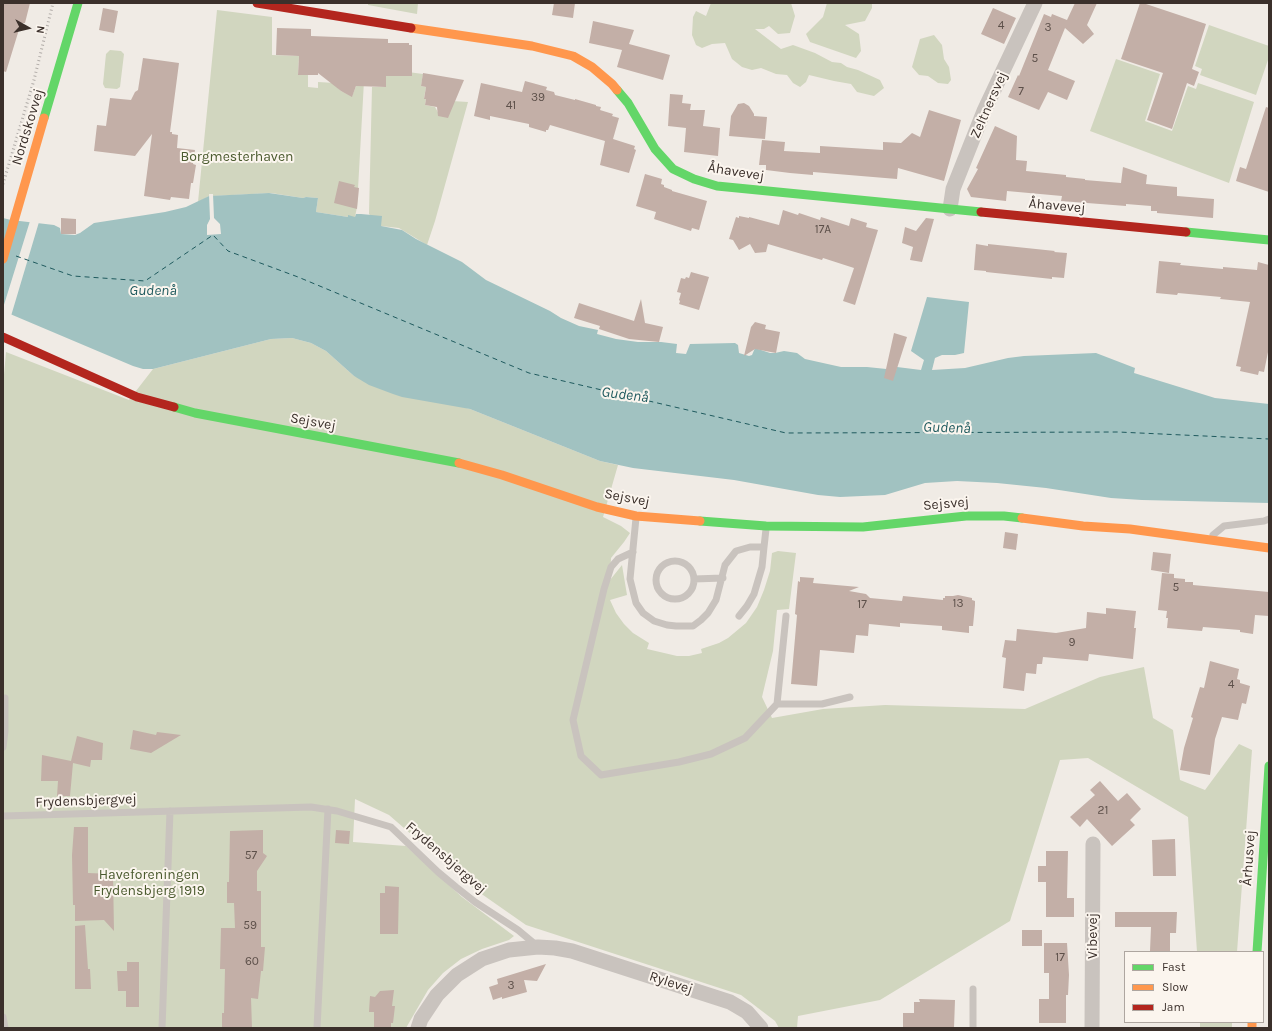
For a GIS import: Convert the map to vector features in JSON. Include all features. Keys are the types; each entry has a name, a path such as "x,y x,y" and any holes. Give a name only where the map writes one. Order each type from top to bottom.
{"street":[{"name":"Nordskovvej","path":"3,259 78,3"},
{"name":"Åhavevej","path":"257,3 370,22 532,46 573,56 592,68 612,84 628,103 655,149 674,169 694,179 717,186 1269,240"},
{"name":"Zeltnersvej","path":"950,209 953,189 984,111 1035,3"},
{"name":"Sejsvej","path":"3,338 137,397 195,413 462,464 502,475 597,507 636,516 766,526 863,527 966,516 1004,516 1208,539 1269,548"},
{"name":"Århusvej","path":"1257,951 1269,766"},
{"name":"Vibevej","path":"1092,1028 1093,844"},
{"name":"Rylevej","path":"418,1028 421,1019 436,995 457,975 482,959 509,950 538,947 555,948 572,952 730,1002 747,1012 761,1028"}],"lane":[{"path":"636,516 630,579 636,603 643,613 654,621 667,626 693,626 701,620 708,613 716,600 725,565 736,551 750,547 764,548"},
{"path":"1208,539 1224,526 1269,519"},
{"path":"739,616 754,594 760,572 766,526"},
{"path":"633,552 618,559 611,567 604,589 573,720 581,756 601,775 696,758 728,747 745,738 777,704 786,616"},
{"path":"672,561 681,562 689,567 692,570 694,579 694,584 689,592 682,598 677,599 667,597 663,594 660,591 657,582 660,568 672,561"},
{"path":"694,579 722,578"},
{"path":"777,704 822,704 850,697"},
{"path":"3,747 6,731 5,698"},
{"name":"Frydensbjergvej","path":"3,816 310,807 328,809 391,827 456,887 475,902 518,930 538,947"},
{"path":"317,1028 328,809"},
{"path":"162,1028 170,811"},
{"path":"973,989 973,1028"},
{"path":"3,1017 5,1028"}],"green space":[{"path":"368,3 418,3 417,14 368,5"},
{"path":"711,3 791,3 795,16 790,33 778,34 769,26 764,29 755,29 781,49 793,45 815,53 832,62 841,63 847,67 858,70 880,80 884,88 874,96 857,92 851,84 809,75 806,82 800,87 793,83 787,75 776,74 761,68 752,70 742,67 732,59 725,43 712,44 702,48 696,45 692,35 693,17 696,11 706,16"},
{"path":"827,3 872,3 872,8 865,21 845,25 859,34 861,51 856,58 810,42 806,34 823,17"},
{"name":"Borgmesterhaven","path":"217,10 272,17 272,55 299,56 298,74 308,75 308,87 318,88 318,82 335,83 341,91 352,96 357,84 364,81 357,207 355,217 316,212 318,198 303,198 271,193 209,196 198,202"},
{"path":"1209,25 1269,46 1269,57 1256,95 1200,75 1202,69 1195,66"},
{"path":"934,35 942,45 944,59 949,67 951,80 948,84 938,83 928,76 919,75 912,67 920,39"},
{"path":"110,50 121,51 124,54 120,87 117,89 105,88 103,84 106,54"},
{"path":"1116,59 1160,74 1145,121 1172,131 1188,86 1196,89 1198,83 1254,102 1229,183 1090,131"},
{"path":"408,72 423,74 421,86 426,87 424,98 426,99 425,105 435,107 440,116 452,101 468,102 427,245 399,228 381,226 369,214 372,87 386,87 386,76 408,76"},
{"name":"Haveforeningen Frydensbjerg 1919","path":"292,338 311,343 326,351 354,376 470,409 600,461 618,465 603,517 621,526 630,533 611,558 610,580 622,565 627,595 610,600 616,613 624,624 633,633 649,643 647,649 677,656 689,656 702,653 701,649 719,643 728,638 746,623 757,607 770,571 772,553 778,551 796,553 789,609 777,610 773,651 762,697 772,718 823,709 885,705 1025,709 1100,677 1144,667 1153,718 1173,730 1180,780 1205,790 1239,744 1252,750 1237,951 1197,951 1188,817 1088,758 1060,760 1010,921 880,1000 798,1016 797,1028 779,1028 775,1021 741,995 526,925 473,888 389,815 355,799 353,842 406,846 462,897 514,936 509,940 482,949 461,959 443,973 428,990 406,1028 3,1028 3,386 6,352 129,400 153,369 271,339"},
{"path":"1200,1023 1232,1023 1232,1028 1200,1028"}],"water":[{"name":"Gudenå","path":"269,193 303,198 318,198 316,212 348,217 348,215 355,217 356,214 382,216 381,226 402,230 416,239 462,262 486,280 550,311 561,318 579,326 598,330 597,334 616,339 677,344 676,353 686,354 690,344 735,343 738,345 739,353 749,356 752,355 755,348 770,353 784,351 797,353 805,359 841,367 867,367 896,370 897,367 921,370 924,360 911,351 927,297 969,302 964,353 942,355 935,358 932,370 965,368 1008,358 1024,356 1096,353 1135,368 1134,373 1215,398 1269,404 1269,503 1111,498 1046,488 957,481 925,483 885,495 840,497 818,495 734,480 633,468 600,461 470,409 402,397 369,385 354,376 326,351 311,343 292,338 271,339 153,369 143,369 3,311 3,218 54,225 60,228 61,234 75,235 94,223 165,212 186,207 209,196"}],"pier":[{"path":"209,194 213,194 214,218 220,224 221,234 207,235 207,225 210,219"},
{"path":"30,221 39,222 11,316 3,313 3,308"}],"building":[{"path":"3,3 30,3 25,23 21,23 6,72 3,71"},
{"path":"554,3 575,3 573,18 552,15"},
{"path":"1075,3 1097,3 1087,25 1094,34 1083,44 1065,28 1048,70 1075,81 1067,100 1048,92 1039,110 1008,97 1018,75 1019,76 1044,14 1051,17 1052,14 1067,20"},
{"path":"1140,3 1206,24 1192,69 1199,72 1194,86 1187,83 1172,129 1147,120 1163,73 1121,59"},
{"path":"103,8 118,11 114,33 99,30"},
{"path":"993,8 1016,18 1004,44 981,34"},
{"path":"593,21 634,30 629,44 670,55 663,80 617,67 622,50 589,43"},
{"path":"277,28 311,29 311,36 388,39 388,43 409,43 409,45 412,45 412,76 386,76 386,87 356,86 352,97 341,91 318,73 318,75 298,75 299,56 276,55"},
{"path":"143,58 179,63 170,132 178,135 177,148 195,150 193,164 196,165 193,183 191,183 189,199 171,197 170,200 144,196 152,134 135,156 94,151 97,125 106,126 110,98 131,100 135,92 138,90"},
{"path":"423,73 464,80 448,118 438,116 437,107 425,105 426,99 424,99 426,87 421,86"},
{"path":"525,81 547,87 546,90 554,92 555,95 596,105 601,107 600,110 613,114 612,116 619,118 613,139 635,146 634,149 636,150 629,173 600,165 605,141 550,125 546,132 529,127 529,124 490,116 490,120 474,116 481,83 522,92"},
{"path":"670,94 683,95 682,103 691,104 690,110 705,110 703,126 720,128 718,156 684,152 686,128 668,126"},
{"path":"744,103 749,106 754,116 767,117 765,139 729,136 731,116 738,104"},
{"path":"1266,107 1269,108 1269,192 1236,181 1240,167 1246,169"},
{"path":"929,110 961,120 944,181 898,168 897,179 813,172 813,175 790,173 766,170 766,165 759,165 762,140 785,142 784,151 820,153 820,146 883,150 883,142 901,143 912,133 920,137"},
{"path":"995,126 1017,136 1016,160 1027,161 1026,171 1066,175 1066,177 1085,180 1121,183 1123,167 1147,175 1146,184 1177,187 1177,196 1214,199 1213,218 1157,213 1157,211 1151,211 1151,206 1126,204 1126,206 1061,201 1062,196 1007,191 1006,201 971,197 967,189 978,169 976,168"},
{"path":"645,174 662,179 661,184 672,191 707,201 699,230 692,228 691,231 654,219 656,212 636,206"},
{"path":"339,181 355,185 354,187 359,188 357,209 334,203"},
{"path":"783,210 798,215 799,213 820,220 821,217 849,226 851,218 867,223 866,227 878,230 855,305 843,301 854,268 823,258 822,260 768,244 766,252 755,253 750,244 739,250 733,240 729,239 736,217 749,217 779,225"},
{"path":"61,218 76,219 76,234 61,234"},
{"path":"926,218 934,219 922,262 910,260 913,247 902,243 905,227 916,231"},
{"path":"976,244 1067,253 1064,278 1052,277 1052,279 974,270"},
{"path":"1159,261 1181,263 1180,265 1223,269 1223,267 1257,270 1258,262 1269,265 1269,347 1264,372 1259,371 1258,375 1240,371 1241,367 1236,366 1250,302 1220,299 1221,297 1178,293 1177,295 1156,293"},
{"path":"691,272 709,277 699,310 679,304 681,293 677,292 681,278 689,278"},
{"path":"641,299 645,323 663,327 659,342 629,339 599,329 600,326 574,318 579,303 634,321"},
{"path":"755,322 766,325 765,329 780,332 776,353 755,349 744,356 751,327"},
{"path":"894,333 907,337 893,381 884,378"},
{"path":"1005,532 1018,534 1016,550 1003,548"},
{"path":"1153,552 1171,554 1169,573 1151,570"},
{"path":"1162,573 1174,574 1174,578 1185,579 1185,582 1193,582 1193,585 1269,592 1269,616 1255,615 1253,634 1240,632 1240,630 1203,627 1202,631 1167,628 1167,611 1158,610"},
{"path":"800,577 814,578 813,583 859,587 849,591 866,594 870,598 902,601 903,596 943,600 945,596 958,595 972,598 972,600 975,601 973,626 969,626 969,633 942,630 942,626 900,623 900,627 869,624 868,636 856,635 854,653 820,650 817,686 791,684 797,615 795,614 798,581 800,582"},
{"path":"1106,608 1136,611 1133,659 1089,654 1088,661 1043,657 1042,664 1037,664 1036,674 1026,673 1024,691 1003,688 1006,658 1002,657 1005,640 1016,641 1017,629 1056,633 1086,628 1087,612 1106,614"},
{"path":"1210,661 1239,669 1237,679 1240,680 1240,683 1250,686 1246,704 1242,703 1238,720 1222,717 1215,739 1210,775 1180,770 1184,748 1193,718 1191,717 1200,687 1204,688"},
{"path":"133,730 156,735 157,732 181,735 151,753 130,749"},
{"path":"77,736 103,743 102,760 91,760 90,767 73,763 70,796 57,796 58,781 41,781 42,755 71,761"},
{"path":"1100,781 1118,801 1127,793 1141,809 1130,820 1135,825 1112,846 1087,819 1080,827 1070,817 1095,795 1090,790"},
{"path":"74,827 88,827 88,873 113,874 114,931 104,920 75,921 75,905 73,905 72,855"},
{"path":"263,830 263,853 267,856 257,871 257,891 261,891 261,947 265,947 263,971 261,971 258,999 251,998 252,1028 222,1028 222,1013 224,1013 225,969 220,969 221,928 235,928 234,903 227,903 230,831"},
{"path":"336,830 350,831 349,844 335,843"},
{"path":"1175,839 1176,876 1153,876 1152,840"},
{"path":"1046,851 1068,851 1067,898 1074,898 1074,917 1046,917 1046,882 1038,882 1038,866 1046,866"},
{"path":"385,886 399,887 398,934 380,934 380,893 385,893"},
{"path":"1115,912 1177,912 1176,933 1170,933 1170,951 1150,951 1151,927 1115,927"},
{"path":"85,925 91,989 75,989 75,926"},
{"path":"1022,930 1042,930 1042,946 1022,946"},
{"path":"1044,943 1067,943 1069,975 1068,995 1066,995 1066,1023 1039,1023 1039,999 1049,999 1049,973 1044,973"},
{"path":"127,962 139,962 139,1007 126,1007 126,991 118,991 117,971 127,971"},
{"path":"546,964 537,981 524,980 527,992 493,1000 489,987 498,984 497,979"},
{"path":"394,990 392,1006 395,1006 391,1028 374,1028 374,1012 369,1012 370,996 375,997 380,991"},
{"path":"919,999 955,1000 954,1028 903,1028 903,1013 914,1013 914,1002 920,1002"}],"ferry route":[{"path":"16,256 73,276 145,281 213,235 228,251 298,277 529,373 786,433 1118,432 1269,439"}],"railway":[{"path":"3,184 34,80 53,3"}],"traffic: fast":[{"path":"44,118 78,3"},
{"path":"617,90 628,103 655,149 673,169 694,179 717,186 981,212"},
{"path":"1186,232 1269,240"},
{"path":"174,407 195,413 459,463"},
{"path":"700,521 766,526 863,527 966,516 1004,516 1022,518"},
{"path":"1257,951 1269,766"}],"traffic: slow":[{"path":"411,28 532,46 573,56 592,67 617,90"},
{"path":"3,259 44,118"},
{"path":"459,463 502,475 597,507 636,516 700,521"},
{"path":"1022,518 1083,526 1130,529 1269,548"},
{"path":"1252,1023 1252,1028"}],"traffic: jam":[{"path":"257,3 411,28"},
{"path":"981,212 1186,232"},
{"path":"3,337 137,397 174,407"}]}
